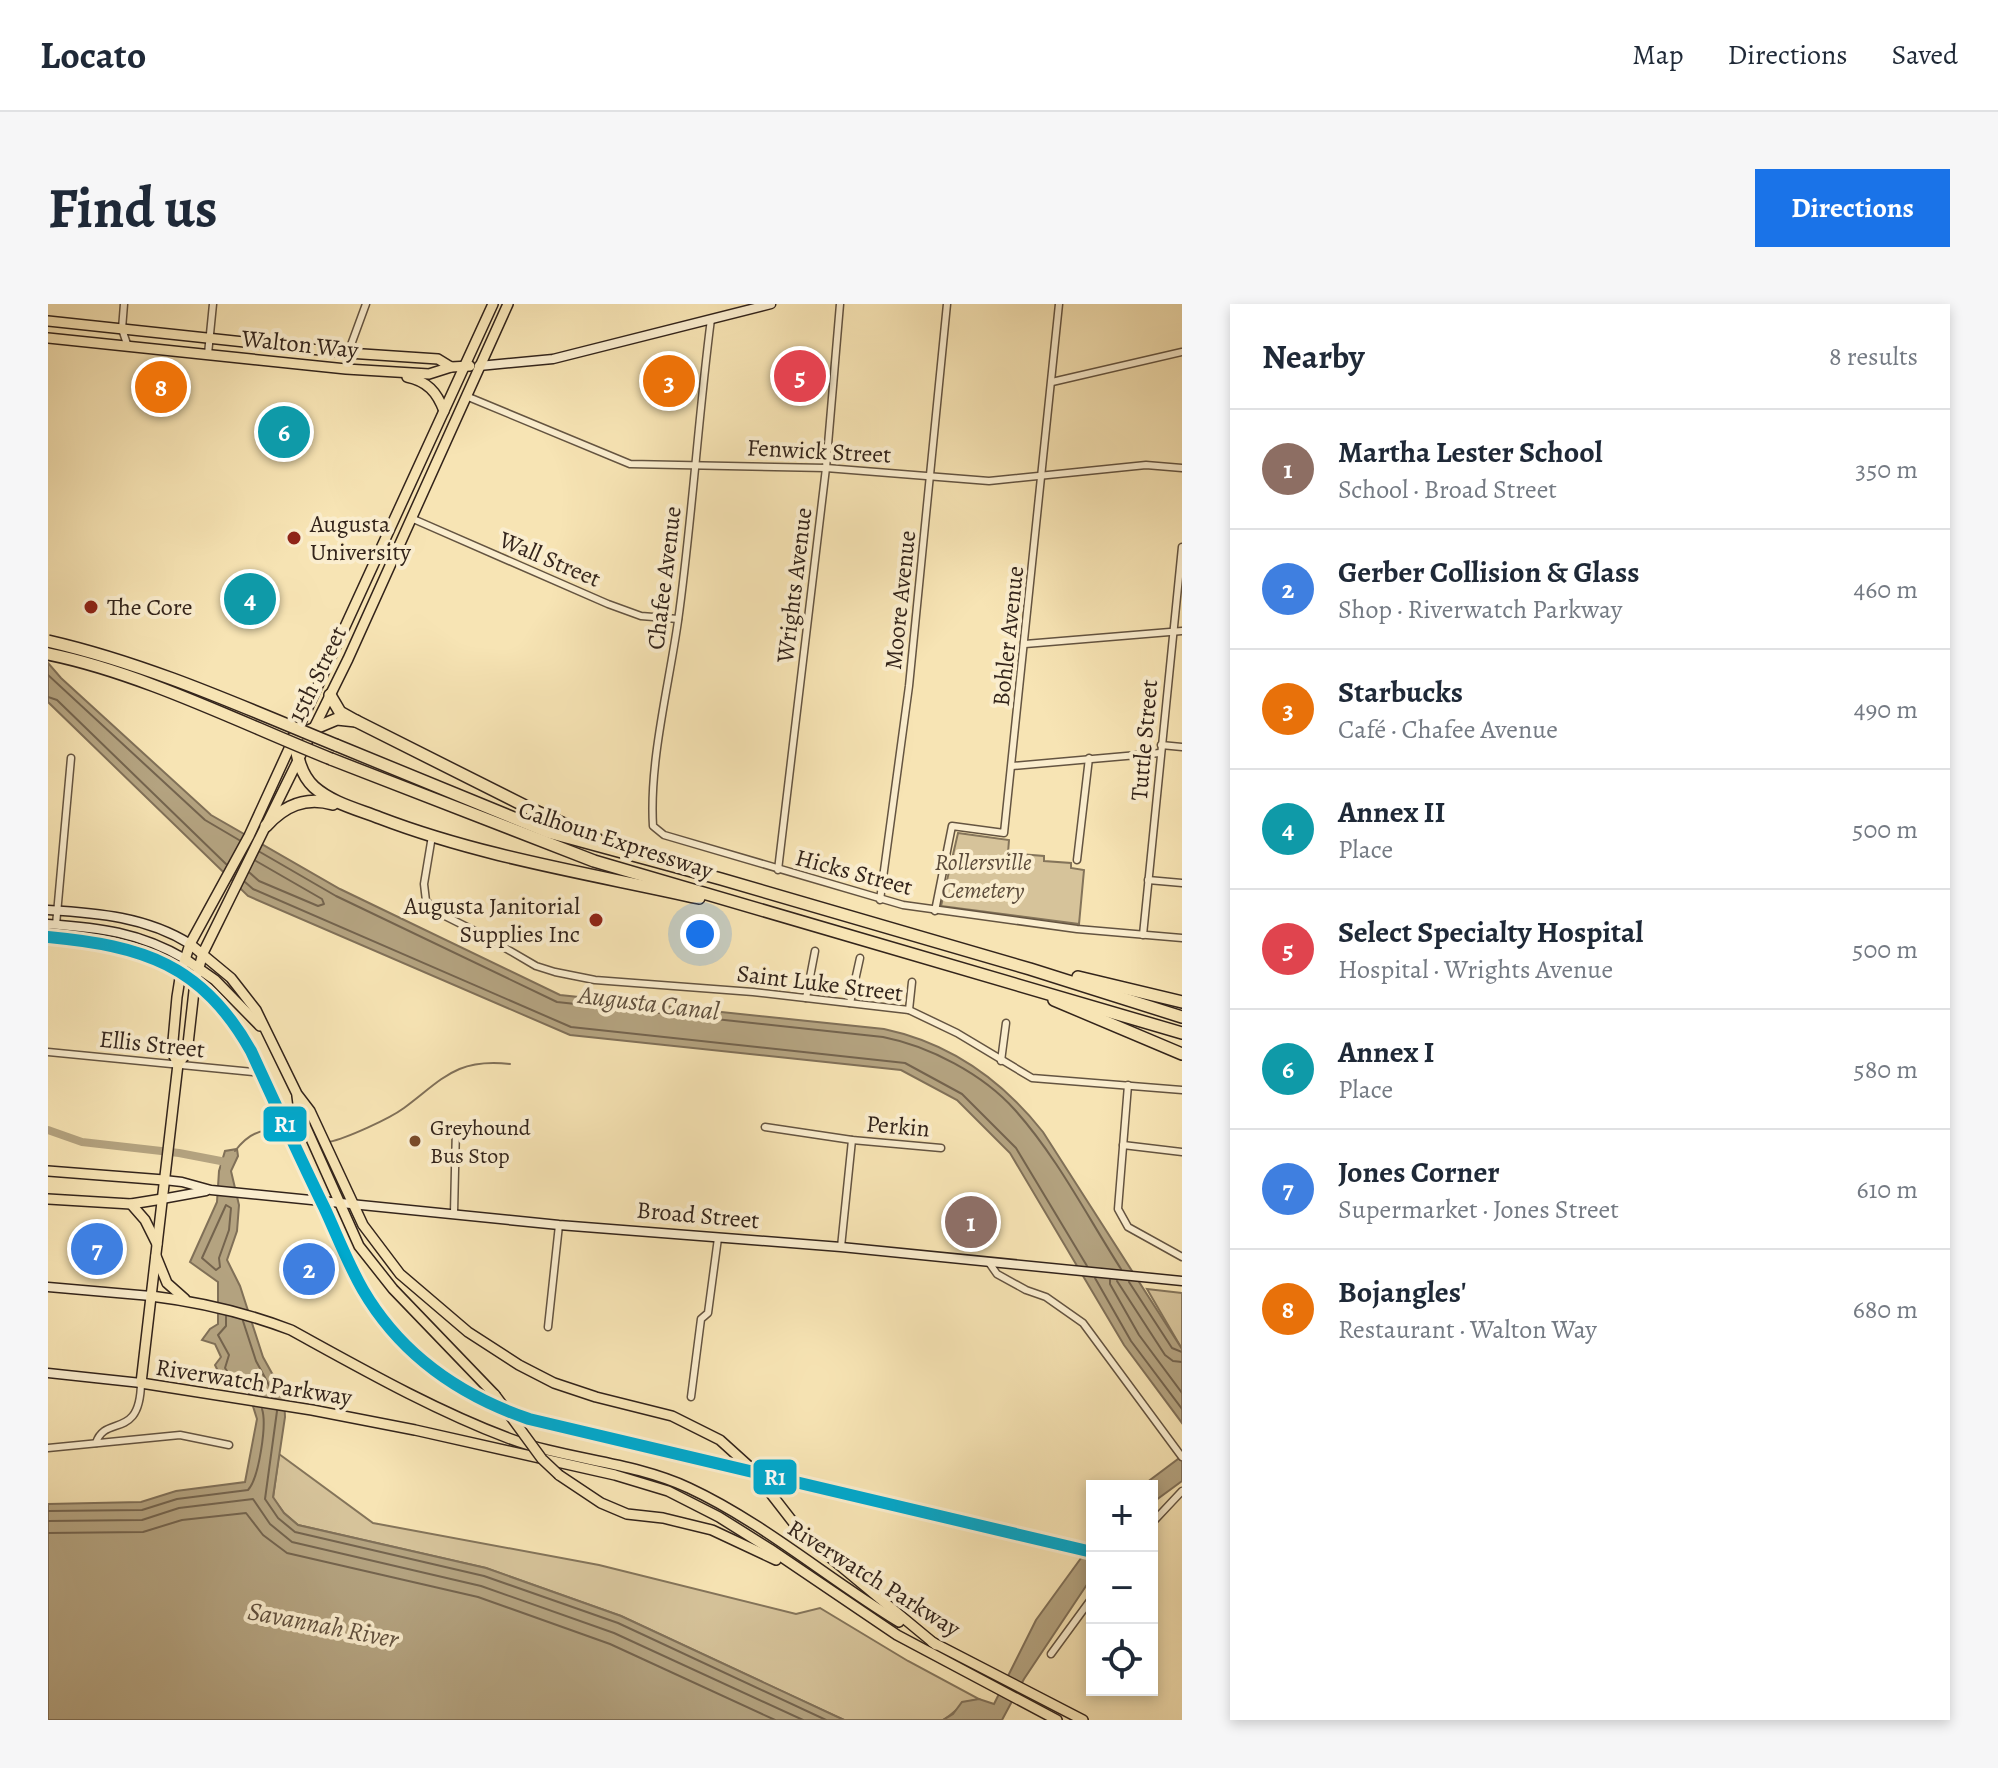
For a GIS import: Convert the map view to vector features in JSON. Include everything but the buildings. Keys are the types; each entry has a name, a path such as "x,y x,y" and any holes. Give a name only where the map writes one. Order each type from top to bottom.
{"highway":[{"name":"Calhoun Expressway","path":"48,641 144,667 548,832 939,942 1182,1017"},
{"name":"Calhoun Expressway","path":"48,654 120,673 594,861 1182,1033"},
{"path":"330,695 340,712 356,721 533,810 638,856"},
{"path":"356,721 337,719 294,737 301,769 328,798 474,848 806,921"},
{"path":"266,826 279,812 299,803 322,801 349,807"},
{"path":"939,942 1182,1002"},
{"path":"998,977 1182,1054"}],"main road":[{"name":"15th Street","path":"141,1383 178,1064 187,1053 193,990 203,953 237,885 294,737 493,304"},
{"name":"15th Street","path":"178,1064 172,1052 177,997 190,944 214,896 253,839 266,826 330,695 508,304"},
{"name":"Walton Way","path":"48,338 346,369 429,374 451,367 553,359 711,319 740,308 771,304"},
{"name":"Walton Way","path":"48,321 348,353 438,359 451,367"},
{"path":"73,341 75,324"},
{"path":"381,371 418,379 434,390 444,411"},
{"path":"52,910 126,919 157,928 203,953 240,989 256,1010 297,1094 310,1111 363,1225 381,1251 419,1291 491,1349 554,1383 672,1416 720,1440 767,1488 803,1535 936,1645"},
{"path":"52,924 136,936 185,959 215,980 263,1028"},
{"path":"297,1094 299,1112 359,1246 372,1264 495,1395 542,1459 559,1475 601,1503 627,1514 663,1518 712,1530 819,1584"},
{"name":"Broad Street","path":"48,1171 164,1180 211,1190 559,1225 841,1247 1182,1281"},
{"name":"Broad Street","path":"48,1199 131,1204 211,1190"},
{"path":"131,1204 145,1220 168,1285 190,1301"},
{"path":"48,1287 151,1296"},
{"name":"Riverwatch Parkway","path":"151,1296 244,1313 291,1330 424,1403 510,1439 613,1463 687,1487 745,1520 936,1645 1083,1720"},
{"path":"48,1373 141,1383"},
{"name":"Riverwatch Parkway","path":"141,1383 312,1410 615,1475 668,1491 719,1517 897,1635 1056,1720"}],"street":[{"path":"124,304 122,329 128,347"},
{"path":"208,354 213,304"},
{"path":"346,369 348,353 366,304"},
{"name":"Wrights Avenue","path":"778,870 826,468 840,304"},
{"name":"Moore Avenue","path":"880,900 909,686 947,304"},
{"name":"Bohler Avenue","path":"935,911 952,826 1004,833 1059,304"},
{"name":"Chafee Avenue","path":"664,835 653,826 652,809 678,619 711,319"},
{"path":"1052,382 1182,352"},
{"name":"Fenwick Street","path":"466,396 630,464 826,468 989,481 1146,465 1182,468"},
{"name":"Wall Street","path":"411,518 608,604 641,616 678,619"},
{"name":"Tuttle Street","path":"1143,935 1182,547"},
{"path":"1025,644 1182,631"},
{"path":"1012,766 1182,747"},
{"path":"52,924 71,758"},
{"path":"1077,860 1089,758"},
{"name":"Hicks Street","path":"664,835 880,900 935,911 1182,938"},
{"name":"Saint Luke Street","path":"432,836 424,884 426,901 441,914 536,966 595,980 909,1010 935,1021 1032,1078 1182,1090"},
{"path":"1148,880 1182,883"},
{"path":"806,998 815,951"},
{"path":"850,1003 860,958"},
{"path":"909,1010 912,982"},
{"path":"1001,1061 1006,1023"},
{"name":"Ellis Street","path":"48,1052 253,1072"},
{"path":"1128,1085 1118,1209 1128,1227 1182,1257"},
{"path":"454,1213 456,1127"},
{"name":"Perkin","path":"765,1127 852,1140 941,1148"},
{"path":"841,1247 852,1140"},
{"path":"1123,1145 1182,1152"},
{"path":"548,1327 559,1225"},
{"path":"691,1397 701,1319 708,1313 718,1238"},
{"path":"990,1264 997,1274 1043,1296 1083,1323 1180,1455"},
{"path":"96,1443 101,1433 135,1416 141,1383"},
{"path":"48,1448 180,1435 229,1445"},
{"path":"1158,1517 1182,1491"},
{"path":"1051,1654 1086,1606"}],"green space":[{"name":"Rollersville Cemetery","path":"958,833 1009,840 1008,853 1044,856 1044,861 1071,863 1071,868 1084,870 1079,924 941,906"},
{"path":"1147,1289 1182,1293 1182,1349"},
{"path":"279,1454 373,1523 599,1565 796,1614 820,1608 979,1699 963,1705 943,1720 844,1720 621,1616 486,1568 298,1525 273,1498"}],"water":[{"path":"48,663 211,815 340,889 560,995 884,1029 931,1044 973,1066 1010,1096 1043,1132 1182,1349 1182,1423 1124,1345 1010,1153 957,1100 901,1070 570,1035 248,896 48,702"},
{"name":"Savannah River","path":"237,1149 238,1156 231,1171 239,1205 237,1231 227,1260 240,1286 263,1357 284,1395 285,1417 273,1497 284,1513 298,1525 486,1568 621,1616 844,1720 48,1720 48,1504 141,1502 176,1491 245,1482 257,1419 247,1387 223,1381 215,1365 221,1357 215,1344 202,1340 218,1324 218,1282 190,1262 217,1202 219,1171 225,1151"},
{"path":"1182,1456 1182,1481 1158,1499 1158,1480 1150,1480"},
{"path":"1086,1551 1086,1586 1024,1679 1002,1720 943,1720 953,1714 962,1702 979,1699 994,1704 1036,1620"}],"waterway":[{"path":"329,1142 357,1132 404,1108 451,1073 476,1064 510,1064"},
{"path":"48,1130 82,1142 179,1153 226,1162 225,1167"},
{"path":"235,1151 252,1135 260,1132 277,1131 307,1141"}],"transit line":[{"name":"R1","path":"48,937 113,946 141,954 190,979 212,998 232,1021 251,1051 363,1290 395,1334 434,1370 456,1385 529,1419 1086,1551"}],"place":[{"name":"Select Specialty Hospital","path":"800,376"},
{"name":"Starbucks","path":"669,381"},
{"name":"Bojangles'","path":"161,387"},
{"name":"Annex I","path":"284,432"},
{"name":"Augusta University","path":"294,538"},
{"name":"Annex II","path":"250,599"},
{"name":"The Core","path":"91,607"},
{"name":"Augusta Janitorial Supplies Inc","path":"596,920"},
{"name":"Greyhound Bus Stop","path":"415,1141"},
{"name":"Martha Lester School","path":"971,1222"},
{"name":"Jones Corner","path":"97,1249"},
{"name":"Gerber Collision & Glass","path":"309,1269"}],"water label":[{"name":"Augusta Canal","path":"649,1003"}]}
